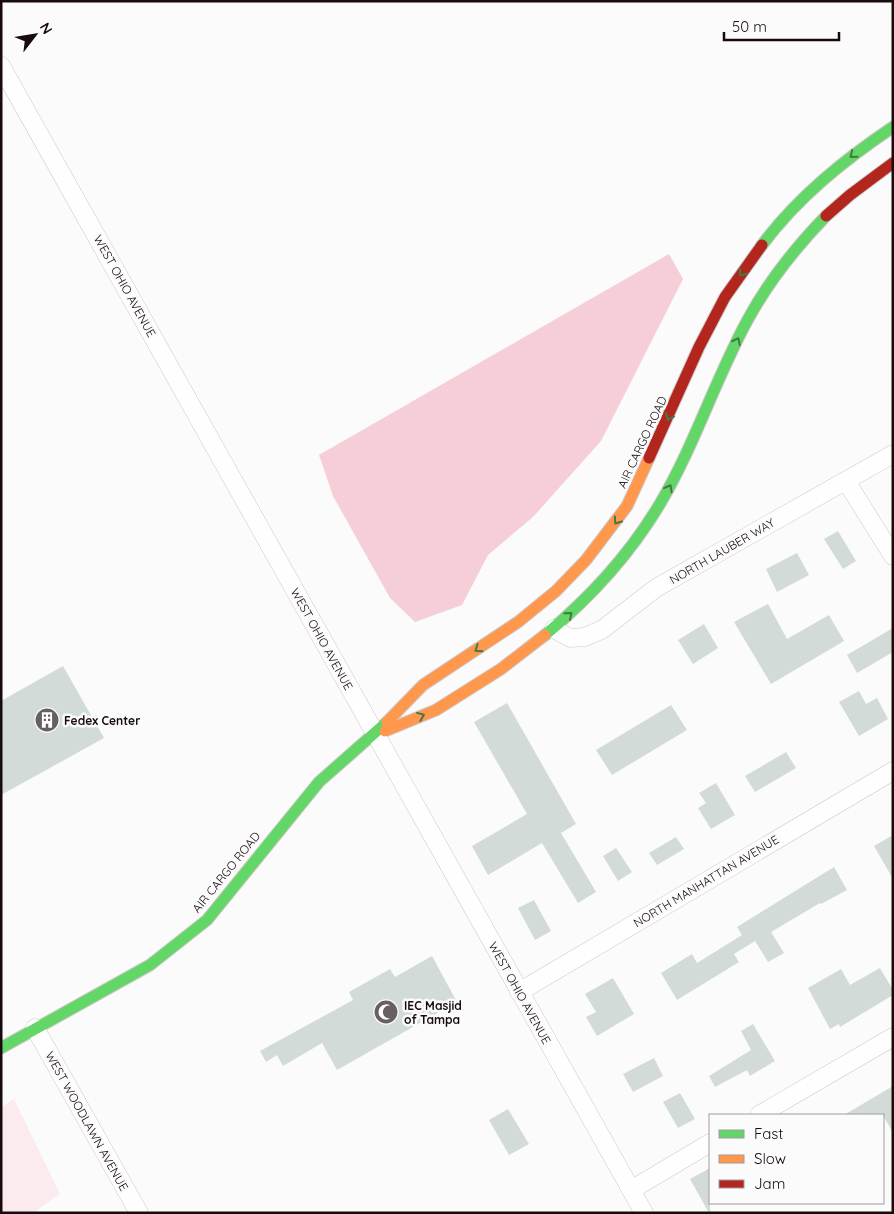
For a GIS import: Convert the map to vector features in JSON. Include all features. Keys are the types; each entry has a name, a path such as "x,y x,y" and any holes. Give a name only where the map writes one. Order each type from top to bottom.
{"street":[{"name":"WEST OHIO AVENUE","path":"1,66 644,1213"},
{"name":"AIR CARGO ROAD","path":"1,1048 150,964 207,920 319,782 375,735 423,686 518,622 556,592 586,560 627,506 700,347 725,297 740,275 775,228 811,190 856,152 893,127"},
{"name":"AIR CARGO ROAD","path":"375,735 434,711 511,662 575,610 614,568 643,532 678,471 748,319 779,271 838,205 859,187 893,163"},
{"name":"NORTH LAUBER WAY","path":"554,628 570,638 585,637 603,629 656,588 893,454"},
{"path":"846,481 893,556"},
{"name":"NORTH MANHATTAN AVENUE","path":"519,992 893,771"},
{"name":"WEST WOODLAWN AVENUE","path":"35,1028 139,1213"},
{"path":"760,1114 893,1037"},
{"path":"631,1190 709,1144"}],"shaded area":[{"path":"669,254 683,279 601,441 533,517 488,555 462,605 415,622 390,598 333,496 319,455"},
{"path":"14,1099 60,1194 33,1213 1,1213 1,1107"}],"building":[{"path":"838,531 856,561 843,569 824,539"},
{"path":"797,553 809,575 777,592 766,569"},
{"path":"768,604 787,639 829,615 844,641 771,684 734,622"},
{"path":"704,624 718,648 693,664 678,640"},
{"path":"893,628 893,652 857,673 847,655"},
{"name":"Fedex Center","path":"63,666 104,738 1,795 1,701"},
{"path":"859,691 866,704 877,698 888,719 859,736 839,702"},
{"path":"507,703 576,824 561,833 596,892 578,903 542,843 488,875 472,846 527,814 474,722"},
{"path":"671,705 687,730 612,775 596,750"},
{"path":"786,752 796,768 755,792 745,776"},
{"path":"716,783 735,815 711,829 698,808 706,803 699,793"},
{"path":"893,835 893,879 874,846"},
{"path":"676,837 684,849 657,865 649,853"},
{"path":"616,848 632,872 618,881 603,856"},
{"path":"834,867 847,890 820,903 771,932 784,953 768,962 755,941 734,954 739,962 677,1000 661,973 692,954 697,963 742,935 737,927"},
{"path":"534,900 551,931 535,940 518,908"},
{"name":"IEC Masjid of Tampa","path":"432,956 457,1002 337,1070 322,1043 283,1066 277,1055 266,1062 260,1051 353,1000 349,992 390,969 395,977"},
{"path":"880,968 893,990 893,995 840,1027 839,1024 830,1029 808,988 841,969 850,985"},
{"path":"613,978 634,1014 597,1036 586,1017 596,1012 585,994"},
{"path":"753,1024 775,1061 750,1076 747,1070 715,1087 709,1076 751,1050 741,1031"},
{"path":"654,1058 663,1076 633,1092 623,1074"},
{"path":"893,1086 893,1133 884,1114 846,1114"},
{"path":"680,1093 695,1119 678,1128 663,1102"},
{"path":"508,1109 529,1144 509,1155 489,1120"},
{"path":"709,1169 710,1213 709,1213 690,1179"}],"traffic: fast":[{"path":"762,245 806,195 840,166 893,127"},
{"path":"545,635 594,590 637,539 673,480 725,366 755,307 783,266 826,216"},
{"path":"1,1048 150,965 207,920 319,782 387,722"}],"traffic: slow":[{"path":"387,722 423,685 518,622 556,591 586,560 627,506 649,458"},
{"path":"385,731 436,710 501,669 545,635"}],"traffic: jam":[{"path":"826,216 850,195 893,163"},
{"path":"649,458 699,347 725,297 762,245"}],"place":[{"name":"Fedex Center","path":"47,720"},
{"name":"IEC Masjid of Tampa","path":"386,1012"}]}
